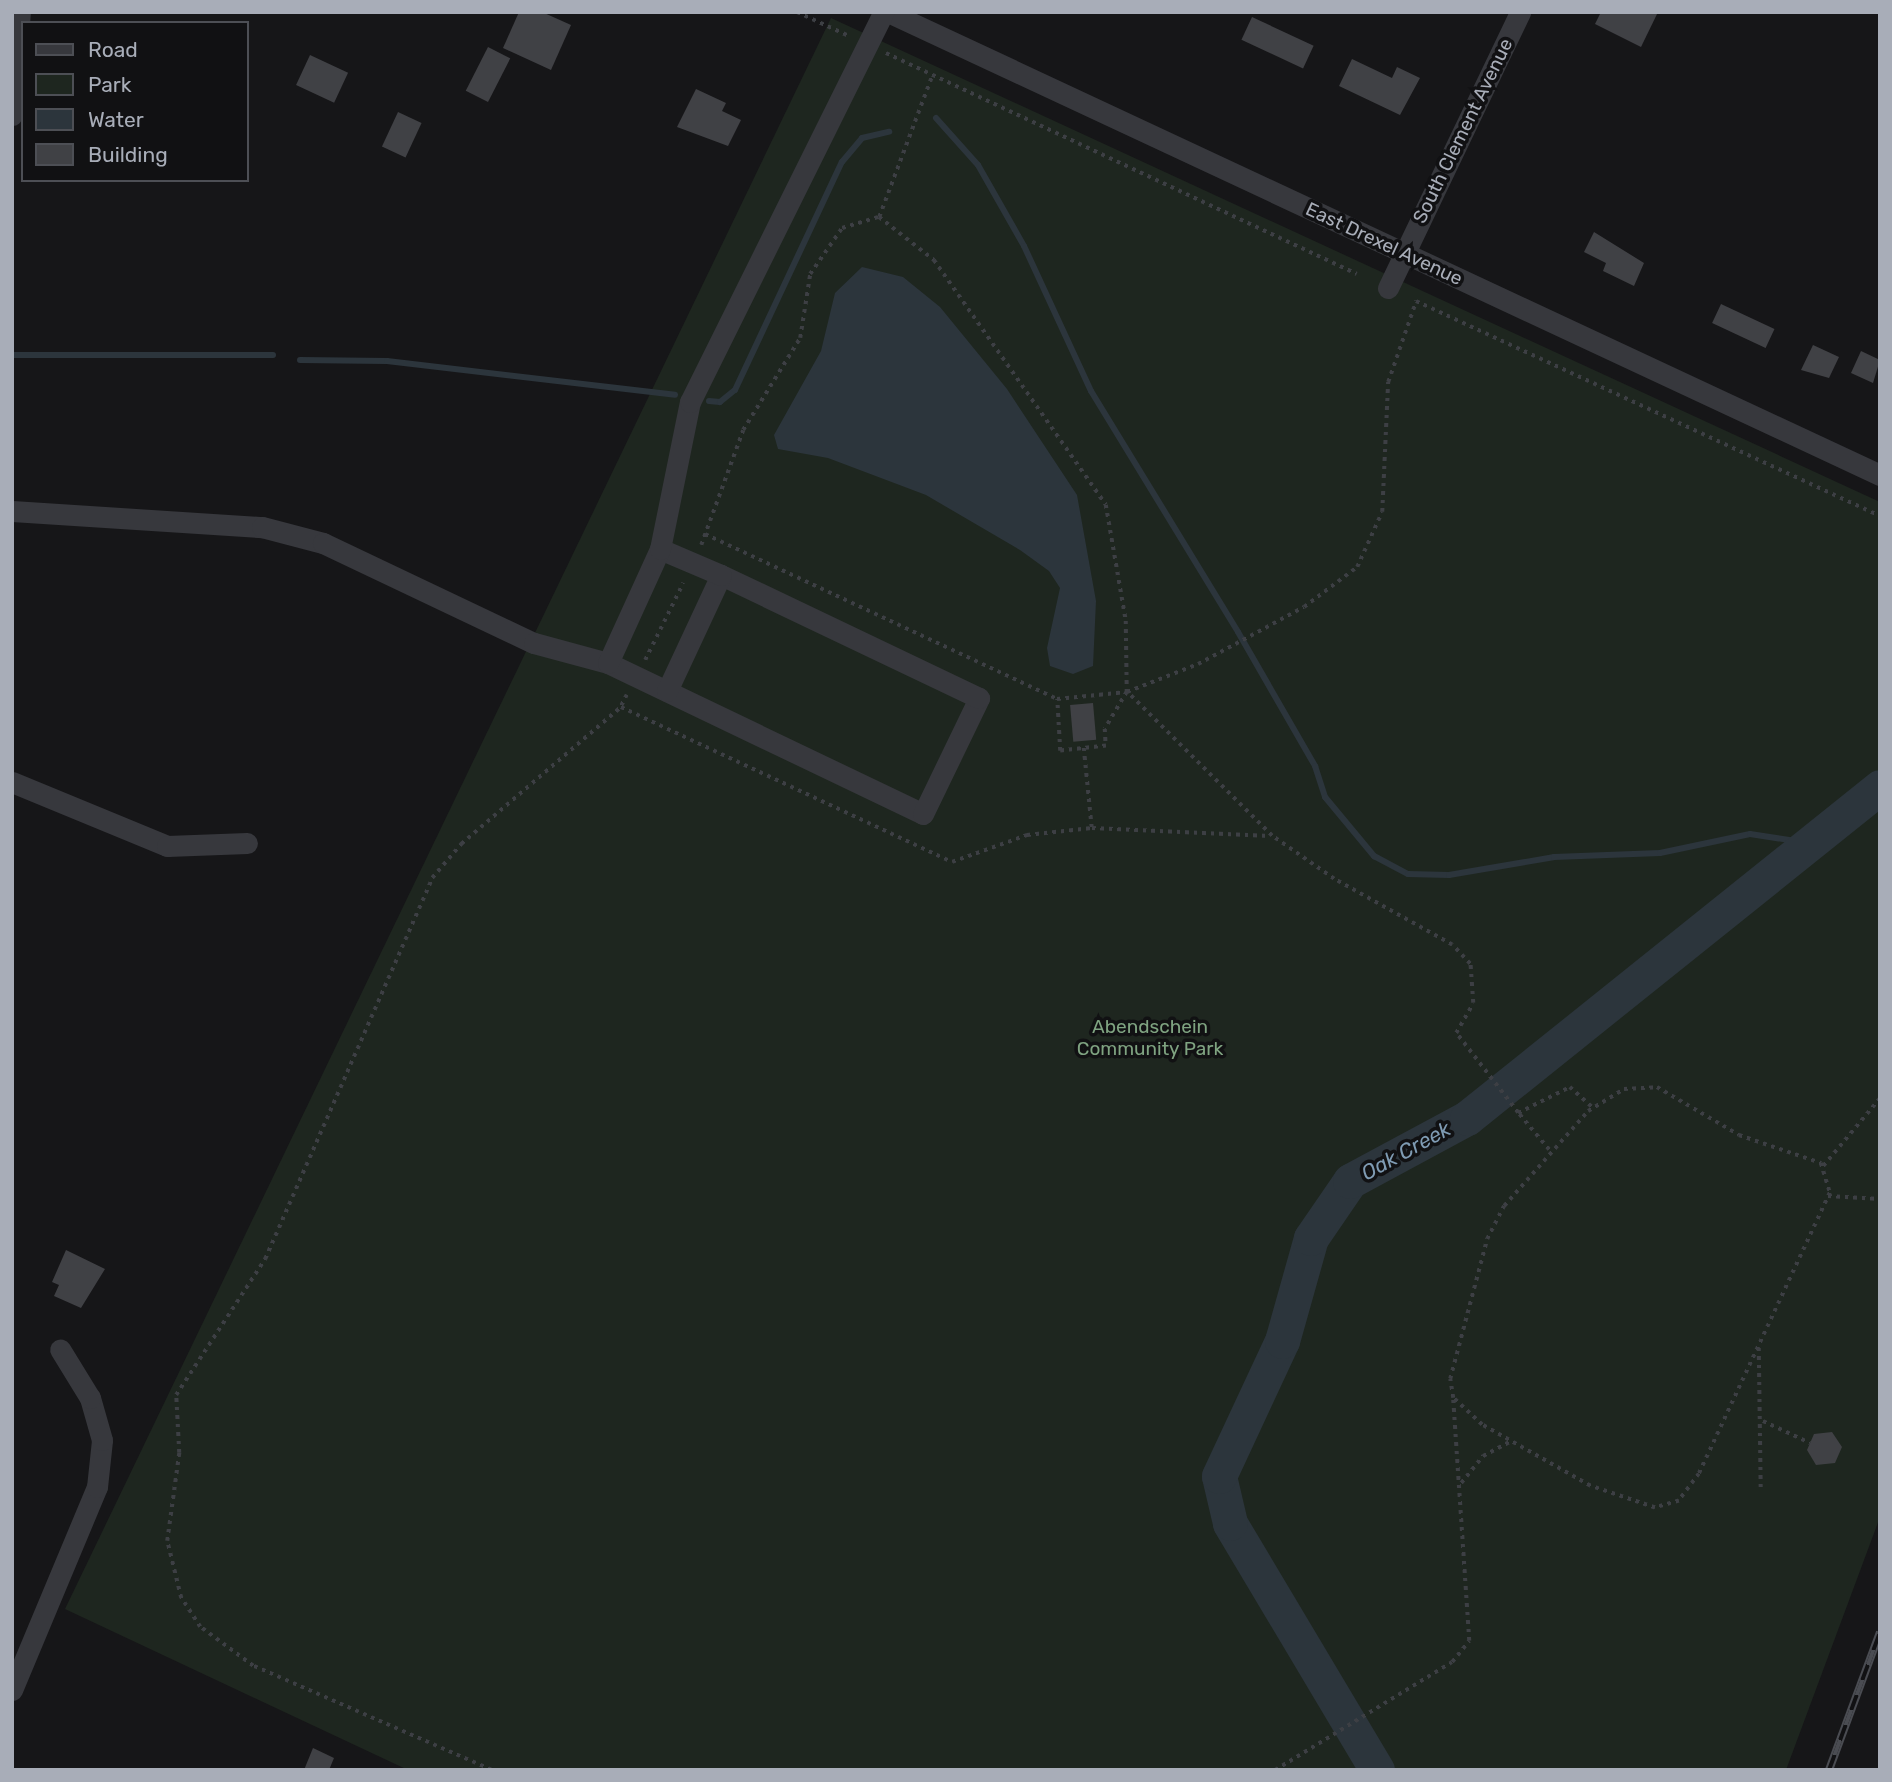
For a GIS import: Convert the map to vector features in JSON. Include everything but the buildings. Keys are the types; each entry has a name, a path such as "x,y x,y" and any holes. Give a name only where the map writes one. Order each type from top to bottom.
{"street":[{"path":"12,115 20,12"},
{"path":"608,663 660,549 690,401 886,12"},
{"name":"East Drexel Avenue","path":"886,12 1880,475"},
{"name":"South Clement Avenue","path":"1388,288 1520,12"},
{"path":"12,511 291,533 534,643 608,663 923,814 979,698 721,575 660,549"},
{"path":"667,691 721,575"},
{"path":"12,782 167,846 247,843"},
{"path":"12,1690 97,1487 102,1440 90,1398 60,1349"}],"path":[{"path":"797,12 858,40"},
{"path":"878,49 1357,274"},
{"path":"879,218 933,75"},
{"path":"697,554 743,430 800,338 810,274 842,228 879,218"},
{"path":"879,218 934,260 1106,505 1126,621 1127,692 1105,729 1106,746 1060,751 1057,699"},
{"path":"705,534 1057,699 1127,692 1198,664 1335,588 1371,546 1382,512 1388,382 1416,301 1880,516"},
{"path":"1127,692 1272,836 1334,879 1452,944 1470,964 1476,985 1456,1033 1549,1150"},
{"path":"491,1770 235,1656 200,1627 181,1598 167,1541 179,1453 176,1395 241,1302 321,1140 432,878 461,844 621,707"},
{"path":"1084,748 1092,828"},
{"path":"1518,1113 1570,1087 1592,1108"},
{"path":"1275,1770 1321,1738 1452,1662 1469,1641 1460,1485 1450,1379 1487,1239 1504,1206 1549,1150 1592,1108 1624,1089 1657,1087 1740,1135 1823,1166"},
{"path":"1823,1166 1879,1101"},
{"path":"1453,1398 1509,1442 1628,1504 1655,1508 1679,1501 1699,1474 1828,1196 1823,1166"},
{"path":"1828,1196 1880,1199"},
{"path":"1759,1345 1763,1421 1761,1492"},
{"path":"1763,1421 1810,1443"},
{"path":"1460,1485 1483,1456 1509,1442"}],"green space":[{"name":"Abendschein Community Park","path":"831,18 1880,502 1880,1517 1786,1770 408,1770 65,1609"}],"water":[{"path":"862,267 903,277 940,307 1007,389 1077,495 1096,601 1093,666 1073,674 1050,666 1047,648 1060,588 1049,571 1020,550 926,495 828,458 778,449 774,435 821,351 835,293"}],"waterway":[{"path":"936,118 978,165 1024,246 1091,391 1238,632 1315,766 1325,797 1374,856 1408,874 1449,875 1554,857 1660,853 1750,834 1809,843"},
{"path":"709,401 720,402 735,390 842,162 862,138 889,132"},
{"path":"12,355 273,355"},
{"path":"300,360 387,361 675,395"},
{"name":"Oak Creek","path":"1377,1770 1230,1523 1219,1476 1282,1341 1311,1238 1350,1181 1467,1118 1880,787"}],"railway":[{"path":"1829,1770 1880,1632"}]}
